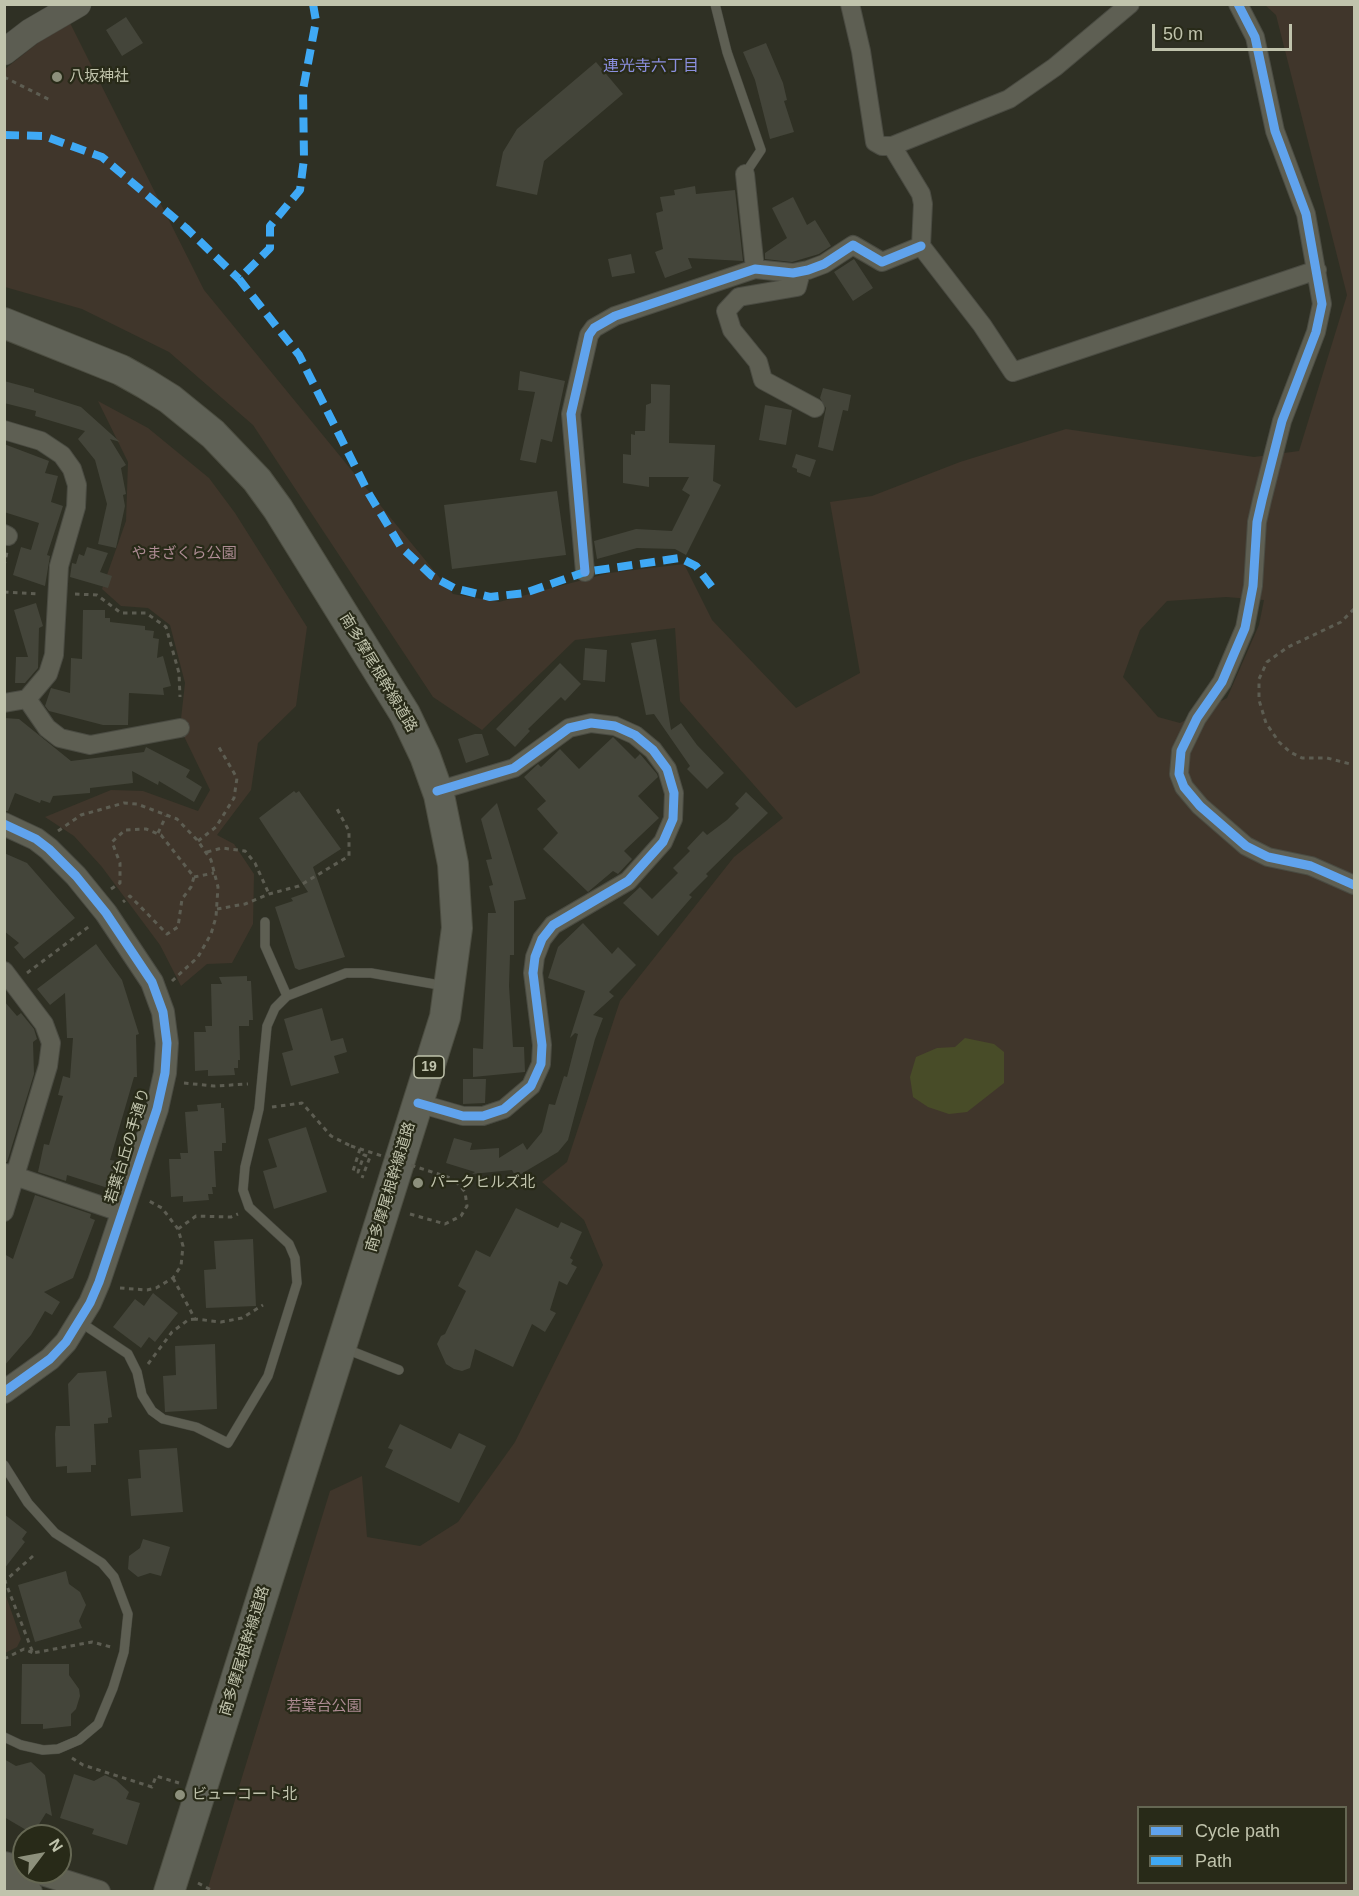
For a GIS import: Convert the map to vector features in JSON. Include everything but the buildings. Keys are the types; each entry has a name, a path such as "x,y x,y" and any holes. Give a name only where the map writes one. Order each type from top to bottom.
{"main road":[{"path":"4,52 30,32 78,4"},
{"name":"南多摩尾根幹線道路","path":"4,323 121,370 170,399 213,434 257,480 278,509 405,714 437,791 453,864 457,928 445,1017 169,1892"},
{"name":"南多摩尾根幹線道路","path":"4,338 78,352"}],"street":[{"path":"850,4 861,51 875,142 882,147 892,146 1009,99 1048,73 1130,4"},
{"path":"1238,4 1255,37 1275,131 1298,188 1317,270 1322,304 1319,319 1291,395 1262,500 1257,522 1252,586 1245,628 1222,682 1197,718 1180,751 1178,762 1184,787 1200,806 1246,846 1268,857 1311,866 1354,885"},
{"path":"892,146 921,194 923,204 921,246 982,325 1013,372 1317,270"},
{"path":"745,174 755,269"},
{"path":"585,572 571,424 589,335 594,328 615,316 755,269 801,272 824,264 853,245 882,262 921,246"},
{"path":"801,272 797,287 739,297 726,311 732,330 758,362 763,380 815,408"},
{"path":"4,430 51,447 62,454 72,469 76,485 76,507 59,566 55,594 54,656 48,674 27,699 4,703"},
{"path":"27,699 47,728 73,743 90,745 180,728"},
{"path":"418,1103 463,1116 483,1116 504,1109 531,1086 541,1064 542,1045 533,973 535,957 542,939 553,925 628,881 663,842 673,819 674,793 667,769 653,750 635,735 615,726 591,723 569,728 514,768 437,791"},
{"name":"若葉台丘の手通り","path":"4,824 36,839 76,876 136,956 152,982 163,1012 167,1042 165,1072 157,1109 99,1282 79,1321 50,1359 4,1392"},
{"path":"4,1212 10,1174 48,1066 51,1043 44,1024 8,982"},
{"path":"10,1174 123,1213"},
{"path":"4,1883 32,1892"},
{"path":"72,1883 99,1892"}],"lane":[{"path":"715,4 727,52 761,150 745,174"},
{"path":"265,922 265,946 287,996"},
{"path":"79,1321 128,1354 137,1372 142,1395 152,1412 163,1419 196,1427 228,1443 268,1377 297,1283 295,1258 289,1244 249,1207 243,1190 243,1179 259,1109 267,1026 275,1008 287,996 326,980 359,972 450,987"},
{"path":"341,1347 399,1370"},
{"path":"4,1465 28,1503 55,1533 102,1563 114,1577 128,1614 124,1652 113,1688 98,1724 79,1740 58,1749 43,1750 21,1745 4,1737"}],"path":[{"path":"4,77 52,101"},
{"path":"4,592 97,595 121,613 146,613 166,627 179,673 180,697"},
{"path":"1354,609 1341,622 1288,647 1267,662 1259,679 1259,700 1266,723 1279,742 1290,752 1302,758 1327,758 1354,765"},
{"path":"198,841 216,827 234,798 237,778 217,744"},
{"path":"58,831 81,815 124,803 137,804 177,819 198,841 206,853 218,887 217,909 211,934 198,957 170,982"},
{"path":"217,909 245,904 269,894 299,886 349,856 349,831 336,807"},
{"path":"158,834 166,816"},
{"path":"111,889 120,883 120,863 112,842 125,830 146,829 158,834 168,843 194,878"},
{"path":"206,853 222,848 245,851 255,863 269,894"},
{"path":"194,878 214,873"},
{"path":"121,903 130,896 167,934 178,927 182,899 191,887 194,878"},
{"path":"8,982 91,925"},
{"path":"184,1083 214,1086 260,1084"},
{"path":"259,1109 302,1103 331,1136 351,1146 454,1179 465,1192 467,1206 460,1216 445,1224 410,1214"},
{"path":"360,1149 353,1171 358,1172 364,1155 370,1156 362,1178"},
{"path":"120,1288 147,1290 173,1278 183,1261 183,1246 178,1229 162,1208 147,1200"},
{"path":"178,1229 196,1216 231,1216 249,1207"},
{"path":"173,1278 195,1319"},
{"path":"137,1372 156,1355 172,1332 188,1320 221,1322 242,1318 263,1305"},
{"path":"33,1556 5,1581 33,1653"},
{"path":"4,1659 24,1649 33,1653 92,1642 124,1652"},
{"path":"58,1749 83,1765 153,1787 156,1776 180,1783"},
{"path":"198,1882 212,1887 215,1892"}],"green space":[{"name":"若葉台公園","path":"1265,5 1354,5 1354,1891 207,1891 330,1491 362,1476 367,1537 420,1546 458,1522 515,1442 603,1265 584,1220 542,1182 567,1162 620,1001 734,857 783,818 680,701 675,628 575,640 482,730 433,697 253,425 169,352 82,309 5,287 5,69 68,19 204,290 453,594 499,602 609,573 684,564 712,620 796,708 860,673 830,502 872,496 960,462 1066,429 1254,457 1299,451 1347,295 1276,15","holes":["1226,597 1264,600 1259,625 1227,698 1180,723 1158,717 1123,677 1140,630 1167,601"]},
{"name":"やまざくら公園","path":"98,401 148,428 209,478 235,513 307,627 296,706 258,743 251,790 217,835 234,844 254,874 253,924 232,963 207,964 181,986 160,945 102,867 74,836 45,817 111,790 143,791 198,811 210,790 180,728 185,683 170,625 148,608 121,606 102,589 126,521 128,462"},
{"path":"5,1593 21,1639 17,1647 5,1653"}],"shaded area":[{"path":"965,1038 994,1044 1004,1052 1004,1083 967,1112 949,1114 928,1107 913,1097 910,1077 916,1057 937,1048 955,1047"}],"marked path":[{"path":"313,4 316,21 303,90 304,159 300,190 270,226 270,248 239,279 299,355 369,494 401,547 432,576 454,588 490,597 525,593 585,572 680,558 696,566 712,587"},
{"path":"4,135 44,136 102,157 186,228 239,279"}],"cycle path":[{"path":"1238,4 1255,37 1275,131 1306,214 1322,304 1316,332 1282,421 1262,500 1257,522 1253,586 1245,628 1222,682 1197,718 1181,751 1179,774 1184,787 1200,806 1246,846 1268,857 1311,866 1354,885"},
{"path":"585,572 571,414 589,335 594,328 615,316 755,269 793,273 808,270 824,264 853,245 882,262 921,246"},
{"path":"418,1103 463,1116 483,1116 504,1109 531,1086 541,1064 542,1045 533,973 535,957 542,939 553,925 628,881 663,842 673,819 674,793 667,769 653,750 635,735 615,726 591,723 569,728 514,768 437,791"},
{"path":"4,824 36,839 49,849 76,876 106,913 152,982 163,1012 167,1043 165,1073 157,1109 90,1303 66,1342 50,1359 4,1392"}],"place":[{"name":"八坂神社","path":"57,77"},
{"name":"パークヒルズ北","path":"418,1183"},
{"name":"ビューコート北","path":"180,1795"}],"district":[{"name":"連光寺六丁目","path":"651,67"}]}
